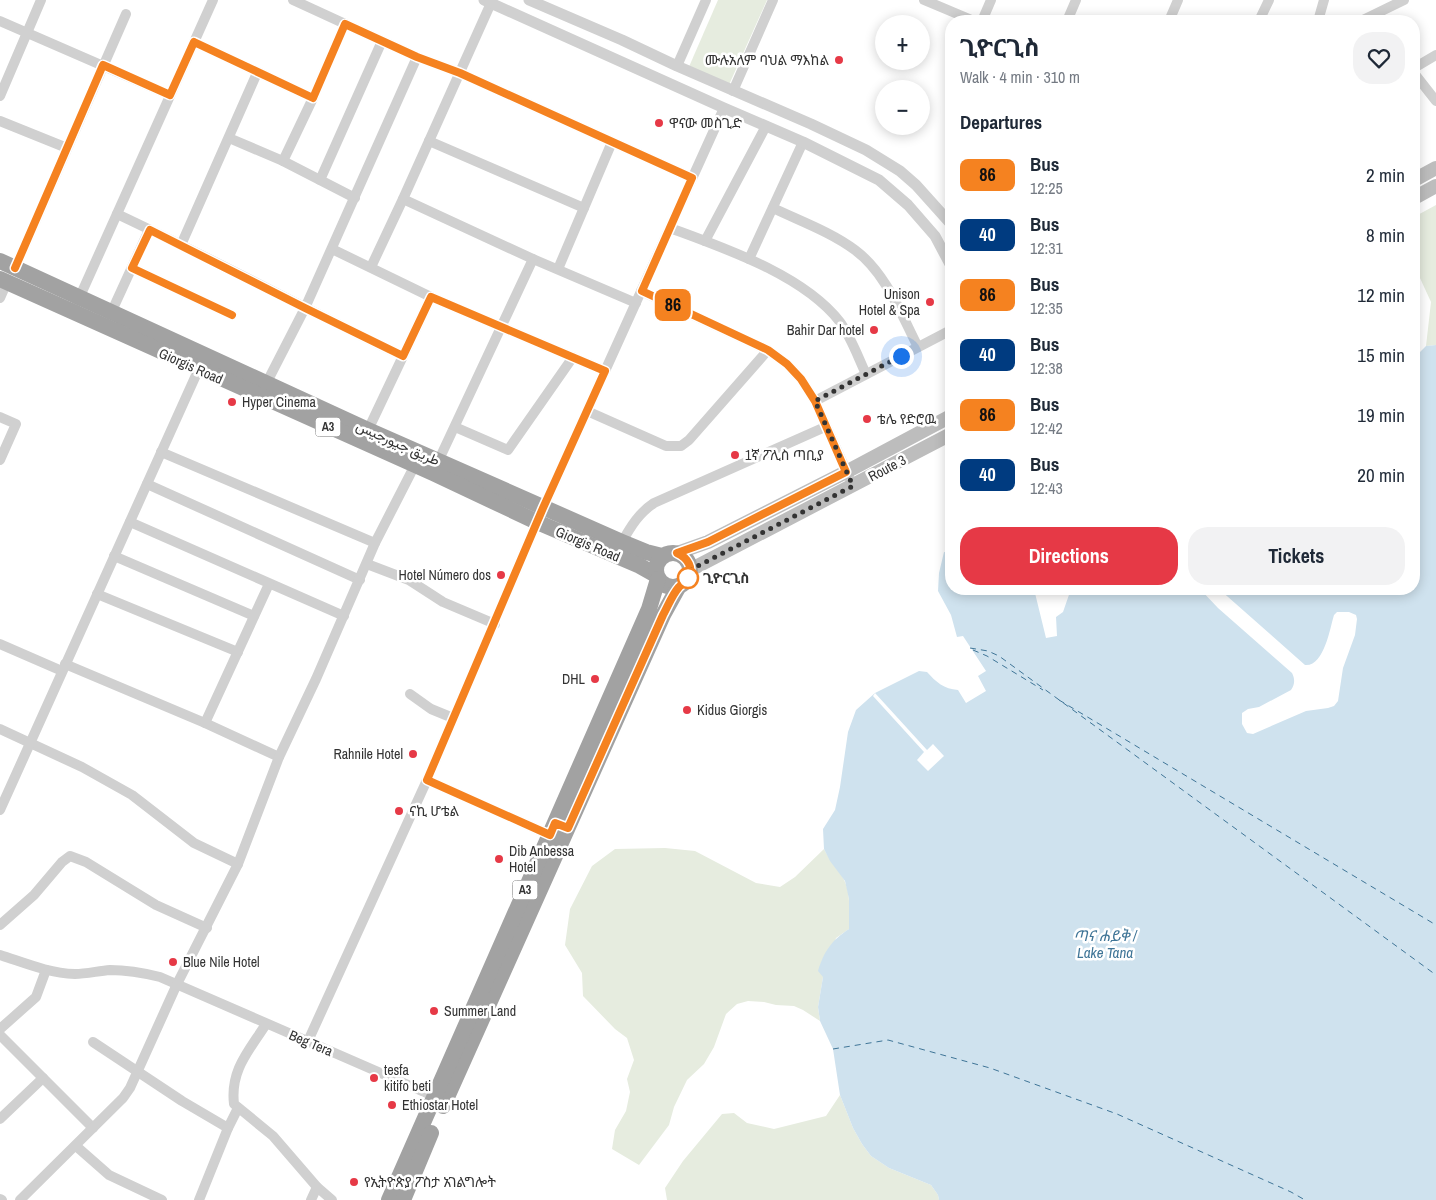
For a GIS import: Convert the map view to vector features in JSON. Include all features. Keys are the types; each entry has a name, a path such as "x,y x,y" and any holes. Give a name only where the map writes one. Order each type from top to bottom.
{"highway":[{"name":"طريق جيورجيس","path":"5,273 76,306 112,314 202,362 266,384 368,430 417,459 540,515 622,542 646,552 670,555"},
{"name":"Giorgis Road","path":"76,306 417,459"},
{"name":"Giorgis Road","path":"540,515 640,566 657,577"},
{"path":"670,555 686,559 690,570"},
{"name":"A3","path":"389,1200 440,1099 634,660 657,577 656,565 670,555"},
{"name":"A3","path":"634,660 679,586 688,578 690,570"},
{"name":"A3","path":"657,577 665,586 670,588 679,586"},
{"name":"A3","path":"403,1200 440,1099"}],"main road":[{"path":"1420,177 1436,168"},
{"path":"1420,195 1436,186"},
{"path":"670,555 708,542 945,419"},
{"name":"Route 3","path":"690,570 945,437"}],"street":[{"path":"0,96 41,0"},
{"path":"76,306 213,0"},
{"path":"293,0 417,57 460,73 692,178"},
{"path":"529,0 866,150 900,171 935,204 945,216"},
{"path":"669,82 706,0"},
{"path":"308,1041 427,780 540,515 773,0"},
{"path":"924,0 960,15"},
{"path":"985,15 991,0"},
{"path":"1070,15 1076,0"},
{"path":"1172,15 1178,0"},
{"path":"1263,15 1270,0"},
{"path":"1320,15 1324,0"},
{"path":"1373,15 1404,0"},
{"path":"371,267 460,73 489,1 803,142 880,180 908,205 935,236 945,255"},
{"path":"0,298 5,273 67,148 126,14"},
{"path":"0,21 170,95"},
{"path":"282,161 313,98 345,24"},
{"path":"614,58 622,40"},
{"path":"320,180 382,41"},
{"path":"194,42 313,98"},
{"path":"1420,64 1436,55"},
{"path":"266,384 305,308 417,57"},
{"path":"181,244 257,73"},
{"path":"1420,80 1436,100"},
{"path":"0,120 67,148"},
{"path":"749,259 811,124"},
{"path":"705,241 766,126"},
{"path":"229,138 282,161 355,198"},
{"path":"429,141 584,208"},
{"path":"558,269 612,142"},
{"path":"403,199 533,259 636,303"},
{"path":"773,208 832,236 856,250 872,266 888,287 918,347"},
{"path":"117,214 181,244 403,356"},
{"path":"670,228 749,259 801,286 823,304 841,323 866,374"},
{"path":"935,236 945,228"},
{"path":"112,314 150,230"},
{"path":"332,249 431,297 605,371"},
{"path":"436,467 533,259"},
{"path":"132,268 232,315"},
{"path":"642,291 768,350 787,364 801,379 815,401 853,486"},
{"path":"368,430 431,297"},
{"path":"815,401 945,333"},
{"path":"588,411 666,446 680,446 689,440 768,350"},
{"path":"455,427 508,450 573,357"},
{"path":"0,810 3,793 30,743 202,362"},
{"path":"0,416 16,424 0,460"},
{"path":"622,542 634,520 654,502 825,427"},
{"path":"161,452 375,543"},
{"path":"20,1200 127,1093 177,984 238,864 279,757 344,616 375,543 417,459"},
{"path":"146,484 360,580"},
{"path":"130,522 344,616"},
{"path":"114,556 254,616"},
{"path":"367,564 409,580 443,602 495,624"},
{"path":"205,723 269,584"},
{"path":"97,594 238,652"},
{"path":"0,644 205,723 279,757"},
{"path":"410,694 431,709 453,718"},
{"path":"0,729 82,767 132,795 194,843 238,864"},
{"path":"427,780 558,829"},
{"path":"0,925 34,895 62,862 70,856 86,862 150,901 207,928"},
{"name":"Beg Tera","path":"0,955 46,970 77,974 111,970 160,977 440,1099"},
{"path":"0,1029 36,998 46,970"},
{"path":"266,1024 235,1077 234,1104 273,1136 317,1187 332,1200"},
{"path":"0,1035 93,1128"},
{"path":"93,1042 182,1101 228,1128"},
{"path":"0,1119 43,1078"},
{"path":"199,1200 238,1108"},
{"path":"76,1146 109,1175 162,1200"},
{"path":"311,1200 317,1187"}],"shaded area":[{"path":"718,0 767,0 728,87 688,69"},
{"path":"1436,205 1436,345 1426,346 1431,302 1420,278 1420,214"},
{"path":"665,848 695,851 756,883 780,887 795,877 824,849 847,887 849,929 836,938 823,977 818,1007 820,1021 794,1006 748,1001 737,1004 726,1014 714,1047 704,1064 687,1080 674,1107 669,1125 639,1165 612,1149 615,1130 626,1111 630,1092 627,1079 634,1060 627,1038 615,1029 583,996 582,973 565,945 570,909 592,866 615,849"},
{"path":"840,1095 853,1128 871,1156 889,1168 931,1185 939,1200 667,1200 665,1188 683,1161 722,1114 734,1113 747,1123 774,1129 826,1116"}],"water":[{"name":"ጣና ሐይቅ / Lake Tana","path":"1436,345 1436,1200 939,1200 931,1185 889,1168 871,1156 853,1128 840,1095 833,1049 820,1021 818,1007 823,977 818,971 829,947 849,929 849,899 845,881 830,861 824,849 823,829 835,810 848,732 856,710 875,693 919,671 927,672 944,687 958,690 966,703 986,691 978,676 986,671 963,636 957,637 951,615 938,591 939,573 944,552 945,595 1035,595 1046,638 1057,636 1056,617 1063,612 1069,595 1206,595 1293,675 1294,684 1291,690 1259,707 1248,709 1242,713 1242,724 1247,733 1253,734 1306,711 1334,706 1338,701 1343,668 1355,635 1356,615 1349,612 1337,612 1334,615 1325,646 1317,660 1312,664 1305,665 1226,595 1420,595 1420,352 1426,346"}],"pier":[{"path":"875,693 927,750 933,744 944,756 928,771 917,760 924,752 873,696"}],"ferry route":[{"path":"970,648 988,651 999,656 1436,975"},
{"path":"973,650 987,656 1043,690"},
{"path":"1059,700 1436,925"},
{"path":"833,1049 888,1040 990,1068 1117,1114 1305,1200"}],"bus line":[{"name":"86","path":"15,268 103,65 170,95 194,42 313,98 345,24 417,57 460,73 692,178 642,291 768,350 787,364 801,379 815,401 846,472 708,542 677,553 682,555 689,564 690,572 688,578 684,584 679,586 663,615 568,828 555,823 550,835 427,780 543,508 605,371 431,297 403,356 150,230 132,268 232,315"}],"place":[{"name":"ሙሉአለም ባህል ማእከል","path":"839,60"},
{"name":"ዋናው መስጊድ","path":"659,123"},
{"name":"Unison Hotel & Spa","path":"930,302"},
{"name":"Bahir Dar hotel","path":"874,330"},
{"name":"Hyper Cinema","path":"232,402"},
{"name":"ቴሌ የድሮዉ","path":"867,419"},
{"name":"1ኛ ፖሊስ ጣቢያ","path":"735,455"},
{"name":"Hotel Número dos","path":"501,575"},
{"name":"ጊዮርጊስ","path":"688,578"},
{"name":"DHL","path":"595,679"},
{"name":"Kidus Giorgis","path":"687,710"},
{"name":"Rahnile Hotel","path":"413,754"},
{"name":"ናኪ ሆቴል","path":"399,811"},
{"name":"Dib Anbessa Hotel","path":"499,859"},
{"name":"Blue Nile Hotel","path":"173,962"},
{"name":"Summer Land","path":"434,1011"},
{"name":"tesfa kitifo beti","path":"374,1078"},
{"name":"Ethiostar Hotel","path":"392,1105"},
{"name":"የኢትዮጵያ ፖስታ አገልግሎት","path":"354,1182"}],"route":[{"path":"688,578 690,570 853,486 815,401 901,356"}]}
